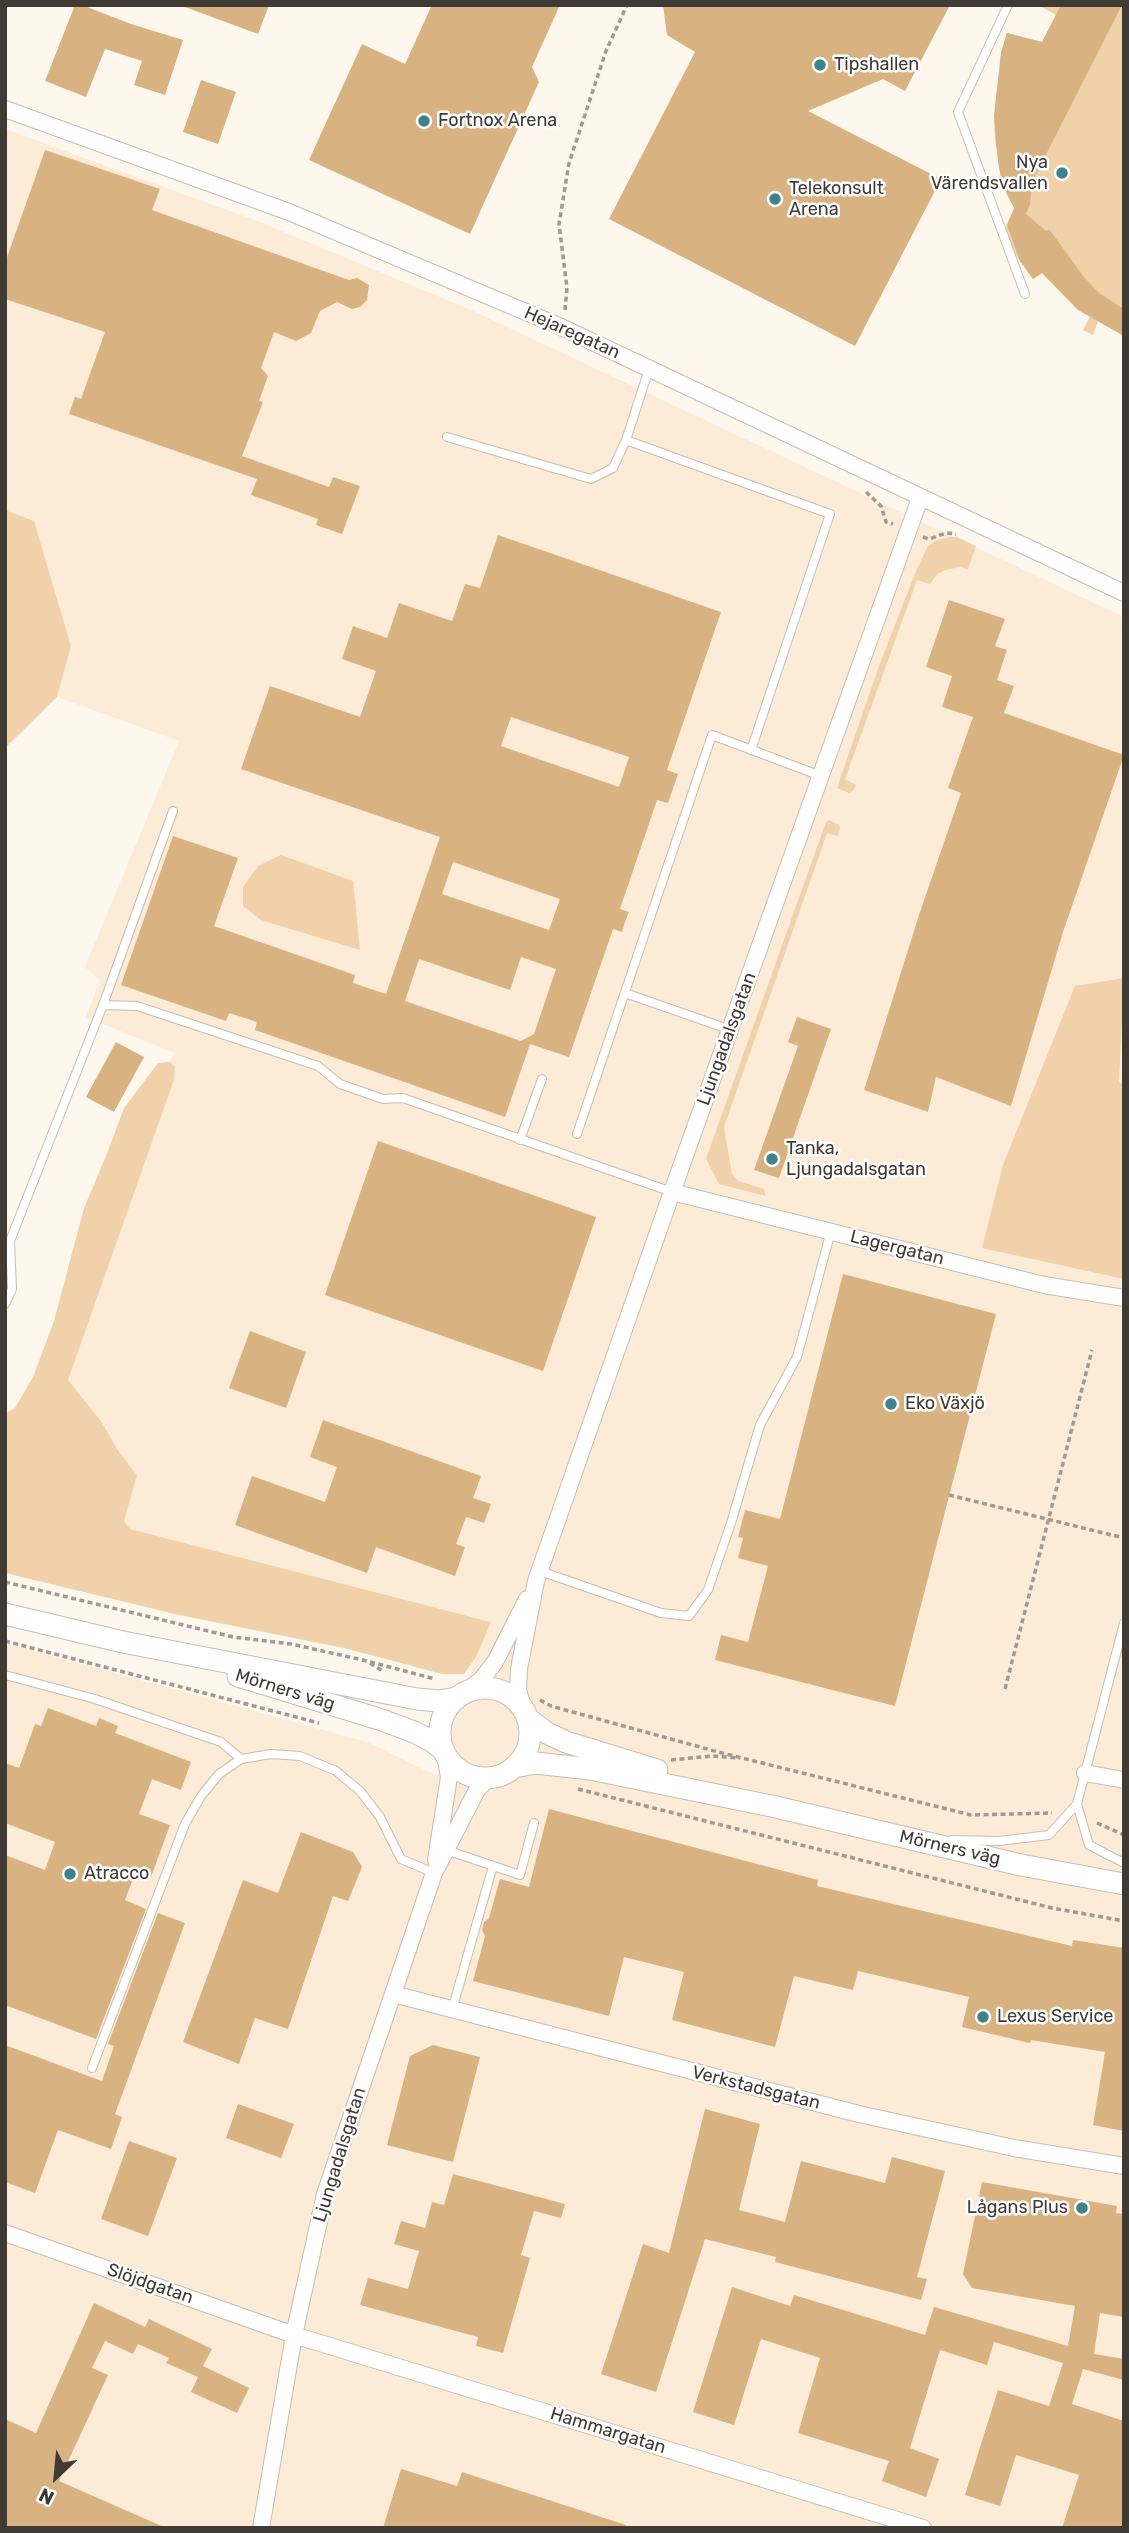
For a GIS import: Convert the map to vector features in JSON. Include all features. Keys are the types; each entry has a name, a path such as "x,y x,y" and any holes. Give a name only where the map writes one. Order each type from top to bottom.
{"main road":[{"name":"Mörners väg","path":"5,1614 123,1642 417,1699 439,1701 459,1696"},
{"name":"Mörners väg","path":"123,1642 379,1719 432,1741 444,1752"},
{"path":"482,1687 499,1690 529,1707 528,1744 519,1762 513,1767 489,1777 472,1776 455,1766 444,1752 440,1738 440,1722 459,1696 482,1687"},
{"name":"Mörners väg","path":"529,1707 547,1733 566,1742 776,1807"},
{"name":"Mörners väg","path":"513,1767 536,1763 590,1769 776,1807 1021,1864 1124,1884"}],"street":[{"name":"Hejaregatan","path":"5,109 289,212 559,326 1124,593"},
{"name":"Ljungadalsgatan","path":"459,1696 481,1680 495,1662 538,1576 920,498"},
{"name":"Lagergatan","path":"672,1192 1044,1285 1124,1298"},
{"name":"Ljungadalsgatan","path":"529,1707 518,1689 519,1670 538,1576"},
{"name":"Ljungadalsgatan","path":"434,1873 449,1777 444,1752"},
{"path":"1085,1773 1124,1780"},
{"name":"Ljungadalsgatan","path":"261,2528 294,2335 325,2194 434,1873 477,1790 489,1777"},
{"name":"Verkstadsgatan","path":"393,1994 859,2114 1014,2148 1124,2166"},
{"name":"Slöjdgatan","path":"5,2233 294,2335"},
{"name":"Hammargatan","path":"294,2335 923,2528"}],"lane":[{"path":"1008,5 958,112 1025,294"},
{"path":"447,437 591,480 613,468 626,440 649,369"},
{"path":"626,440 830,514 751,750"},
{"path":"577,1134 712,735 821,776"},
{"path":"5,1304 12,1289 8,1243 103,1005 173,811"},
{"path":"625,993 731,1030"},
{"path":"103,1005 137,1006 318,1066 340,1084 383,1099 403,1098 672,1192"},
{"path":"520,1140 542,1079"},
{"path":"538,1576 661,1613 689,1616 708,1590 760,1425 797,1357 831,1231"},
{"path":"911,1839 999,1841 1049,1835 1077,1804 1124,1623"},
{"path":"5,1675 95,1699 221,1742 241,1759"},
{"path":"92,2068 185,1824 201,1796 219,1774 241,1759 271,1754 300,1756 336,1771 360,1791 380,1817 401,1859 434,1873"},
{"path":"1077,1804 1089,1845 1124,1863"},
{"path":"446,1850 520,1875 534,1824"},
{"path":"452,2010 494,1866"}],"path":[{"path":"559,326 564,315 567,288 559,224 569,163 606,51 627,5"},
{"path":"855,486 867,492 881,506 886,522 929,539 946,533 960,534"},
{"path":"1005,1689 1092,1350"},
{"path":"949,1495 1124,1538"},
{"path":"5,1582 233,1637 291,1644 363,1660 440,1681"},
{"path":"5,1641 250,1705"},
{"path":"529,1707 540,1700 551,1706 971,1815 1067,1815"},
{"path":"671,1760 712,1756 756,1760"},
{"path":"616,1798 1052,1908 1124,1921"},
{"path":"1082,1819 1124,1835"}],"shaded area":[{"name":"Nya Värendsvallen","path":"1038,5 1124,5 1124,336 1098,321 1093,335 1083,330 1090,316 1078,310 1042,273 1033,279 1008,244 1011,242 1004,231 1014,208 1002,184 995,140 994,116 1001,53 1007,33 1042,42 1056,15"},
{"path":"5,129 260,222 471,310 1124,617 1124,2528 5,2528 5,1643 367,1742 437,1776 476,1657 491,1622 130,1529 124,1521 137,1475 119,1452 101,1421 68,1380 174,1080 175,1066 170,1062 174,1053 86,1017 100,980 85,967 179,741 57,697 71,646 34,521 5,510"},
{"path":"5,510 34,521 71,646 57,697 5,748"},
{"path":"957,537 976,546 968,569 960,567 945,570 937,574 930,584 917,580 845,779 856,785 849,793 837,788 879,666 916,571 928,546 937,540"},
{"path":"829,820 840,828 837,836 827,833 724,1127 732,1174 738,1181 764,1189 766,1196 719,1184 706,1159 826,822"},
{"path":"281,855 353,881 360,950 261,920 243,906 243,887 258,866"},
{"path":"1124,978 1119,1081 1124,1087 1124,1279 982,1248 1003,1165 1075,986"},
{"path":"170,1062 175,1066 174,1080 68,1380 101,1421 119,1452 137,1475 124,1521 130,1529 491,1622 476,1657 464,1674 442,1674 344,1648 179,1615 5,1573 5,1414 15,1408 33,1377 54,1321 84,1208 124,1108 158,1063"}],"building":[{"path":"75,5 82,5 183,40 165,95 134,85 142,61 105,49 86,97 45,81"},
{"path":"185,5 269,5 258,34"},
{"name":"Fortnox Arena","path":"432,5 560,5 532,67 539,82 470,234 309,160 362,44 405,64"},
{"name":"Telekonsult Arena","path":"663,5 950,5 905,91 883,79 808,111 941,179 855,346 609,219 695,52 667,35"},
{"path":"1061,5 1122,5 1032,182 1030,205 1026,214 1046,231 1049,229 1099,293 1124,309 1124,336 1078,310 1042,273 1033,279 1020,261 1007,225 1014,208 1002,184 994,116 1001,53 1007,33 1042,42"},
{"path":"201,80 236,92 218,144 183,132"},
{"path":"45,150 160,189 152,210 349,280 357,278 369,285 367,300 360,307 352,309 337,302 320,311 311,333 296,341 274,332 261,368 268,376 259,401 263,402 242,456 329,487 333,477 360,486 342,534 316,525 318,519 251,495 257,479 69,414 75,397 81,399 105,332 5,299 5,263"},
{"path":"498,535 721,612 667,770 678,774 668,803 657,800 620,909 629,912 622,932 613,929 569,1057 530,1044 505,1117 255,1030 257,1022 229,1013 226,1021 121,985 173,836 238,858 214,926 355,975 353,983 386,994 440,837 241,769 270,686 360,717 376,671 342,659 353,626 387,638 399,603 452,621 465,584 480,588","holes":["511,717 629,757 619,787 501,746","453,862 560,899 549,930 442,894","521,957 556,969 534,1034 521,1041 405,1001 419,959 510,990"]},
{"path":"949,600 1005,619 995,646 1007,650 997,680 1014,686 1004,713 1124,755 1063,932 1011,1106 936,1077 928,1112 864,1090 961,793 948,788 973,717 942,707 952,676 926,667"},
{"path":"797,1017 831,1029 779,1178 754,1170 798,1046 788,1042"},
{"path":"116,1042 144,1057 114,1112 86,1097"},
{"path":"378,1141 596,1217 543,1371 325,1295"},
{"name":"Eko Växjö","path":"843,1274 996,1314 895,1706 715,1660 721,1635 748,1642 768,1566 738,1558 743,1538 738,1537 745,1510 780,1519"},
{"path":"250,1331 306,1352 286,1408 229,1388"},
{"path":"323,1420 481,1476 473,1498 491,1504 484,1523 466,1517 456,1544 465,1547 455,1576 376,1547 367,1573 235,1525 252,1476 325,1502 337,1467 310,1457"},
{"name":"Atracco","path":"48,1708 96,1726 99,1718 118,1726 115,1733 191,1762 181,1790 152,1779 139,1814 170,1825 151,1877 136,1871 125,1900 146,1909 96,2039 5,2005 5,1855 45,1870 55,1842 5,1823 5,1763 19,1768 35,1724 41,1726"},
{"path":"549,1809 818,1880 817,1886 1072,1946 1073,1940 1124,1948 1124,2131 1093,2125 1105,2052 1031,2040 1030,2043 962,2027 969,1997 858,1971 853,1990 794,1976 775,2047 672,2020 684,1972 624,1957 609,2016 473,1981 485,1936 482,1930 484,1922 489,1918 500,1879 529,1887"},
{"path":"301,1832 353,1852 362,1867 348,1901 333,1896 288,2029 255,2018 239,2064 183,2042 243,1880 278,1893"},
{"path":"158,1913 185,1923 115,2114 122,2117 111,2149 58,2130 35,2193 5,2182 5,2045 102,2081 114,2046 108,2044"},
{"path":"433,2045 480,2057 453,2162 387,2145 410,2056"},
{"path":"238,2104 294,2124 281,2158 226,2138"},
{"path":"705,2109 760,2124 739,2210 785,2222 801,2161 885,2183 892,2157 945,2171 917,2277 927,2279 921,2300 775,2262 776,2257 705,2239 656,2392 601,2374 643,2244 669,2253"},
{"path":"129,2141 177,2158 148,2236 101,2219"},
{"path":"453,2174 565,2204 561,2218 534,2211 521,2255 530,2258 503,2353 476,2346 478,2337 360,2305 368,2278 408,2289 419,2251 394,2244 401,2221 425,2228 432,2202 444,2205"},
{"path":"982,2182 1117,2206 1116,2213 1124,2214 1124,2317 1100,2313 1094,2354 1124,2359 1124,2380 1083,2369 1072,2404 1124,2421 1124,2528 1062,2528 1079,2475 1016,2455 1000,2506 965,2495 998,2390 1049,2406 1063,2363 994,2342 987,2365 940,2350 910,2448 939,2459 926,2497 882,2481 889,2461 798,2433 820,2358 761,2339 734,2425 693,2412 732,2287 790,2306 794,2295 925,2335 934,2307 1068,2346 1075,2306 972,2288 963,2274"},
{"path":"94,2303 145,2327 149,2319 212,2349 203,2366 249,2388 237,2413 191,2392 198,2377 166,2363 169,2358 138,2344 133,2354 105,2341 92,2368 108,2375 59,2481 166,2528 5,2528 5,2419 36,2433"},
{"path":"401,2469 457,2486 462,2472 626,2525 626,2528 383,2528"}],"place":[{"name":"Tipshallen","path":"820,65"},
{"name":"Fortnox Arena","path":"424,121"},
{"name":"Nya Värendsvallen","path":"1062,173"},
{"name":"Telekonsult Arena","path":"775,199"},
{"name":"Tanka, Ljungadalsgatan","path":"772,1159"},
{"name":"Eko Växjö","path":"891,1404"},
{"name":"Atracco","path":"70,1874"},
{"name":"Lexus Service","path":"983,2017"},
{"name":"Lågans Plus","path":"1082,2208"}]}
